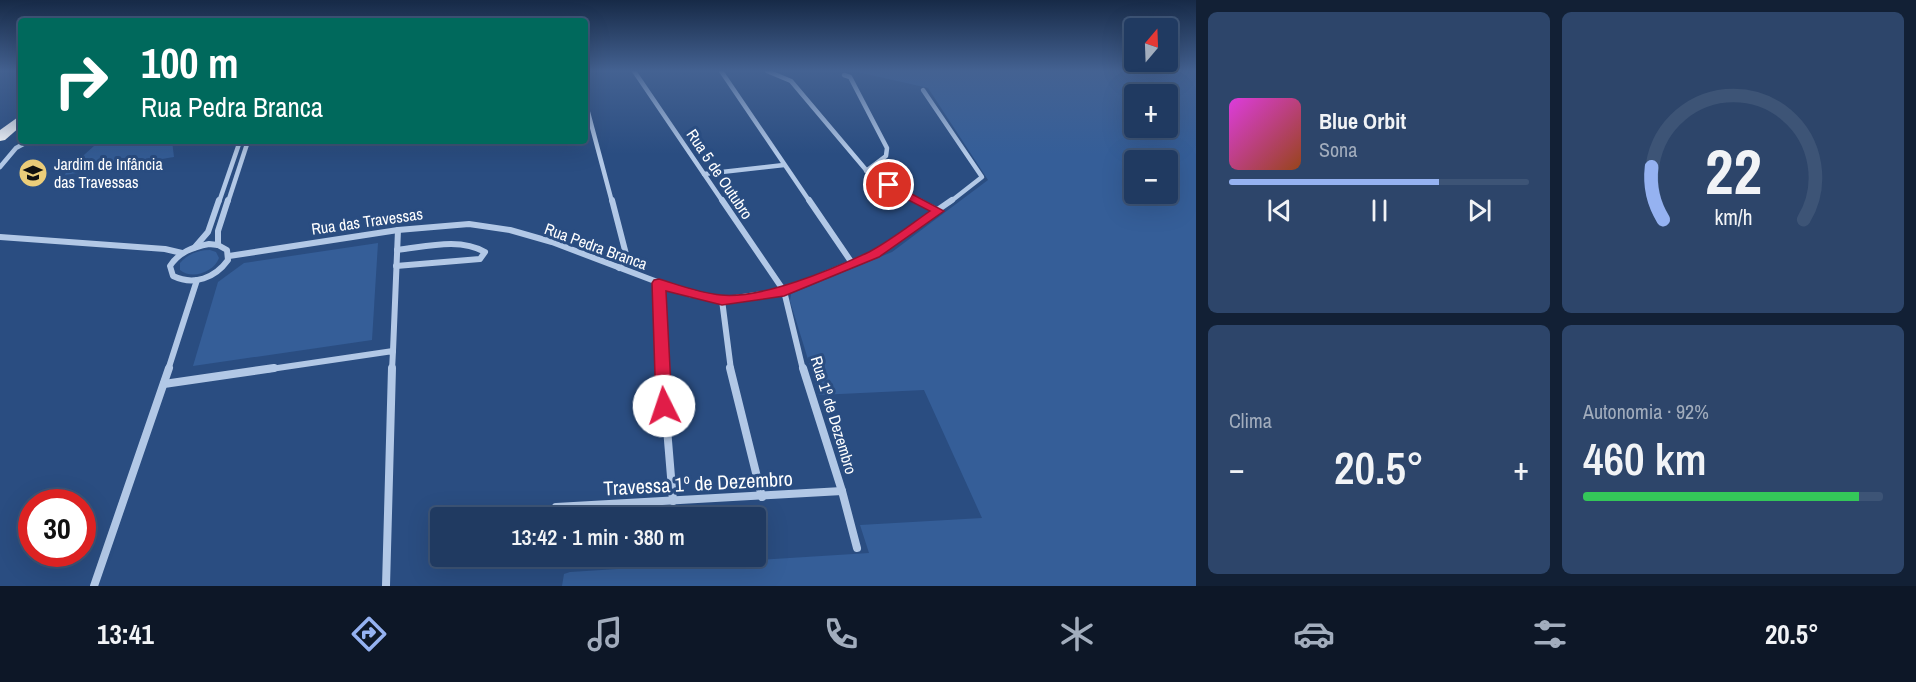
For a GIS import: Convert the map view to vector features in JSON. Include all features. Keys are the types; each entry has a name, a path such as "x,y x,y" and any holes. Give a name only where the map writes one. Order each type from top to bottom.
{"highway":[{"path":"0,137 18,122"},
{"path":"0,142 18,127"}],"street":[{"name":"Rua 5 de Outubro","path":"652,98 784,291"},
{"path":"739,98 852,263"},
{"path":"805,98 866,171 938,211"},
{"path":"861,98 887,148 886,156 866,171"},
{"name":"Rua Pedra Branca","path":"510,230 552,242 689,294 722,300 784,291 891,245 977,183 982,177 929,98"},
{"path":"588,112 627,258 619,268"},
{"path":"0,168 16,148 23,144"},
{"path":"195,247 208,232 239,144"},
{"path":"218,245 218,231 247,144"},
{"path":"704,174 784,165"},
{"name":"Rua das Travessas","path":"229,255 398,230 469,224 510,230"},
{"path":"386,586 398,230"},
{"path":"0,237 165,249 182,253"},
{"path":"218,245 225,248 229,255 226,264 217,272 197,280 180,280 171,273 172,262 182,253 195,247 218,245"},
{"path":"396,250 444,245 474,247 485,252 480,259 396,266"},
{"path":"94,586 164,384 197,280"},
{"path":"659,283 662,382 673,501"},
{"name":"Rua 1º de Dezembro","path":"784,291 803,369 842,491 857,548"},
{"path":"722,300 729,363 762,497"},
{"path":"164,384 393,351"},
{"name":"Travessa 1º de Dezembro","path":"555,507 842,491"}],"shaded area":[{"path":"935,98 1124,98 1124,138 1178,138 1178,98 1196,98 1196,586 562,586 564,574 570,572 649,567 766,567 766,560 869,553 860,525 982,518 924,390 819,395 790,301 791,294 892,252 988,180"},
{"path":"172,144 174,157 65,175 67,170 94,146 78,145"},
{"path":"378,243 372,340 193,366 218,282 244,263"},
{"path":"210,250 216,252 219,258 208,271 190,274 180,270 180,263 186,257"}],"place":[{"name":"Jardim de Infância das Travessas","path":"33,173"}],"route":[{"path":"664,406 659,283 689,294 722,300 749,298 784,291 874,254 891,245 938,211 889,185"}]}
